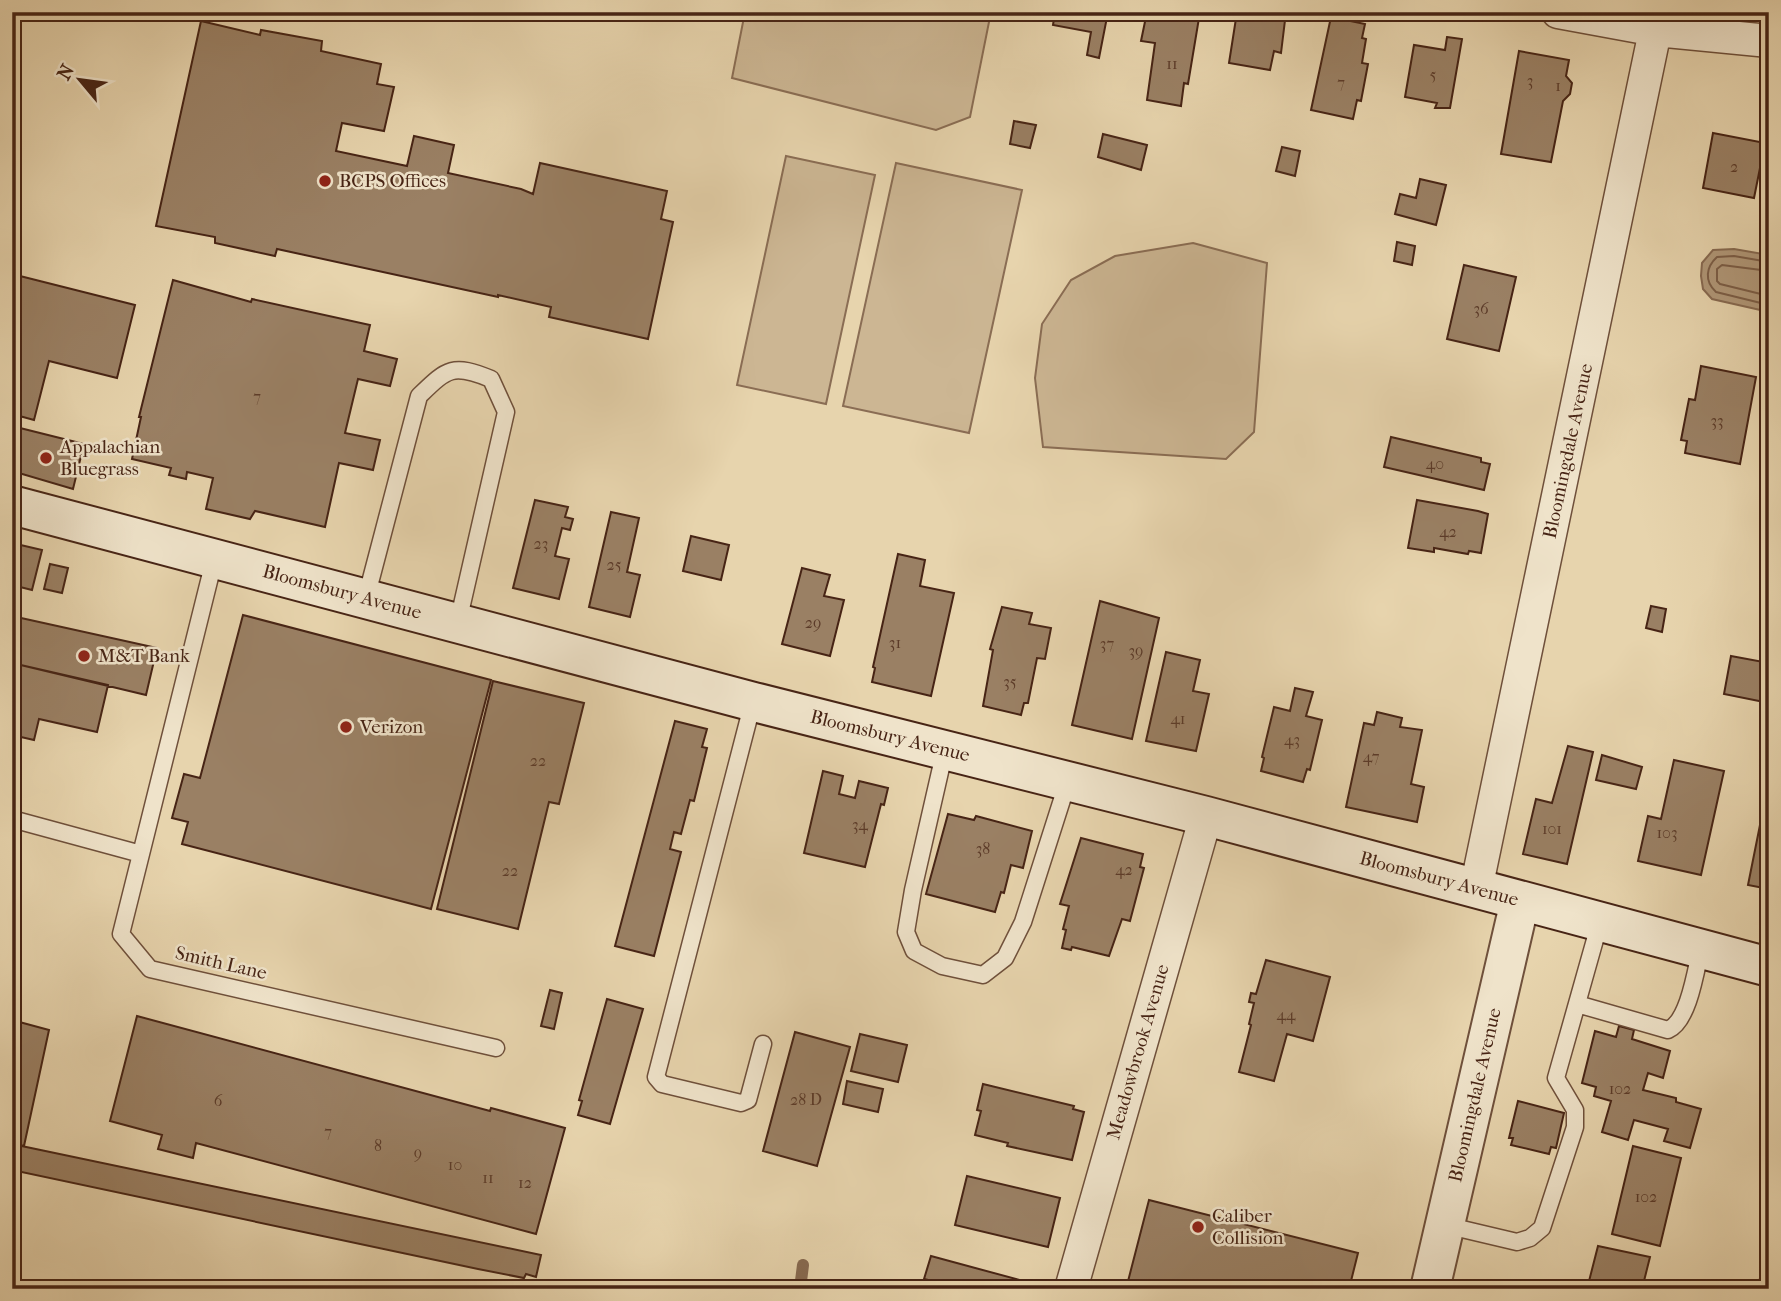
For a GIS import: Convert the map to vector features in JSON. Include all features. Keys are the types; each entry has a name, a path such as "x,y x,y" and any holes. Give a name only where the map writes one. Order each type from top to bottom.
{"main road":[{"name":"Bloomsbury Avenue","path":"12,505 754,702 1206,816 1769,967"},
{"name":"Bloomingdale Avenue","path":"1430,1289 1520,901"}],"street":[{"path":"1558,12 1658,21 1769,41"},
{"name":"Bloomingdale Avenue","path":"1476,889 1658,21"},
{"name":"Meadowbrook Avenue","path":"1071,1289 1206,816"}],"lane":[{"path":"366,598 419,396 443,373 468,369 491,379 506,412 458,622"},
{"path":"12,819 141,853 215,557"},
{"path":"754,702 656,1077 662,1084 741,1103 748,1100 763,1044"},
{"path":"945,750 912,890 906,932 914,951 942,966 983,975 1005,958 1023,922 1068,781"},
{"name":"Smith Lane","path":"141,853 121,934 150,969 496,1048"},
{"path":"1445,1224 1517,1242 1530,1238 1542,1228 1575,1127 1575,1110 1556,1078 1600,922"},
{"path":"1577,1004 1668,1030 1674,1028 1681,1019 1701,948"},
{"path":"1766,1289 1769,1277"}],"shaded area":[{"path":"745,12 991,12 970,117 936,130 732,78"},
{"path":"786,156 875,175 826,404 737,385"},
{"path":"896,163 1022,190 969,433 843,406"},
{"path":"1193,243 1267,263 1254,432 1226,459 1043,447 1035,378 1042,324 1071,280 1115,256"}],"water":[{"path":"1734,249 1769,255 1769,312 1712,299 1703,289 1702,263 1713,250"}],"building":[{"path":"1055,12 1108,12 1099,58 1087,55 1091,32 1053,25"},
{"path":"1147,12 1200,12 1188,84 1184,83 1181,106 1147,100 1155,43 1141,41"},
{"path":"1237,12 1286,12 1281,53 1274,51 1270,70 1229,63"},
{"path":"1331,17 1365,24 1362,38 1366,39 1362,63 1368,64 1361,101 1357,100 1353,119 1311,110"},
{"name":"BCPS Offices","path":"201,21 260,35 261,30 322,41 321,51 381,64 377,84 394,87 384,131 342,123 336,151 407,166 414,136 454,145 448,173 533,194 540,163 667,191 661,219 673,222 648,339 549,317 551,307 277,249 275,256 215,243 215,237 156,226"},
{"path":"1447,37 1462,39 1450,108 1435,108 1437,103 1405,97 1414,45 1445,50"},
{"path":"1519,51 1569,60 1566,76 1572,83 1570,94 1563,101 1551,162 1501,154"},
{"path":"1014,121 1036,125 1030,148 1010,144"},
{"path":"1713,133 1765,143 1754,198 1703,188"},
{"path":"1103,134 1147,145 1141,170 1098,157"},
{"path":"1282,147 1300,151 1295,176 1276,171"},
{"path":"1420,179 1446,185 1436,225 1395,214 1400,194 1416,198"},
{"path":"1397,242 1415,246 1412,265 1394,261"},
{"path":"1464,265 1516,277 1499,351 1447,339"},
{"path":"12,274 135,305 117,378 49,361 34,420 12,414"},
{"path":"173,280 251,302 252,299 370,325 364,351 397,359 390,386 358,379 345,433 380,440 373,470 339,463 325,527 255,511 250,519 206,509 213,478 187,472 186,479 169,475 171,468 132,459 139,417"},
{"path":"1701,366 1756,377 1740,464 1685,453 1687,441 1681,440 1689,399 1695,400"},
{"name":"Appalachian Bluegrass","path":"12,426 84,444 73,489 12,471"},
{"path":"1391,437 1481,458 1481,462 1490,464 1484,490 1384,467"},
{"path":"535,500 568,507 565,517 573,519 570,530 562,528 555,556 569,559 559,599 513,588"},
{"path":"1417,500 1488,514 1481,553 1469,551 1468,554 1434,548 1434,552 1408,548"},
{"path":"611,512 639,518 627,572 640,575 630,617 589,607"},
{"path":"691,536 729,545 721,580 683,571"},
{"path":"12,543 42,550 32,590 12,585"},
{"path":"898,554 925,560 920,586 954,593 931,696 872,682"},
{"path":"50,564 68,568 62,593 44,589"},
{"path":"802,568 830,575 824,596 844,600 830,656 782,644"},
{"path":"1100,601 1159,618 1132,739 1072,725"},
{"path":"1651,606 1666,609 1662,632 1646,628"},
{"path":"1002,607 1032,613 1029,624 1051,628 1045,659 1037,658 1028,703 1024,703 1021,715 983,706 993,650 990,649"},
{"name":"Verizon","path":"243,615 491,680 431,909 182,844 188,822 172,818 184,774 200,778"},
{"name":"M&T Bank","path":"12,616 157,648 146,695 12,663"},
{"path":"1166,652 1200,660 1193,691 1209,694 1196,751 1146,741"},
{"path":"1731,656 1769,663 1769,703 1724,694"},
{"path":"12,663 108,685 97,732 39,719 34,740 12,735"},
{"path":"493,681 584,703 559,804 549,802 518,929 437,909"},
{"path":"1295,688 1313,692 1306,716 1322,720 1310,770 1307,769 1303,782 1261,771 1274,707 1290,711"},
{"path":"1377,712 1402,718 1400,727 1422,730 1411,784 1424,787 1417,822 1346,807 1364,723 1374,725"},
{"path":"675,721 707,729 702,747 707,748 694,801 690,800 681,834 674,832 670,849 681,852 654,956 615,946"},
{"path":"1568,746 1593,752 1567,864 1523,854 1536,799 1552,803"},
{"path":"1602,755 1642,767 1636,789 1596,780"},
{"path":"1674,760 1724,771 1701,875 1638,861 1648,816 1661,819"},
{"path":"823,771 843,776 839,794 855,798 859,781 888,788 884,805 881,804 865,867 804,853"},
{"path":"1769,780 1769,889 1748,885"},
{"path":"948,814 974,820 976,816 1032,831 1023,868 1011,865 1004,893 1001,892 995,912 926,894"},
{"path":"1081,838 1143,854 1140,867 1144,868 1130,921 1122,919 1109,956 1072,947 1071,950 1062,948 1066,930 1063,929 1069,906 1060,904"},
{"path":"1266,960 1330,977 1313,1041 1287,1034 1274,1081 1239,1072 1251,1025 1249,1024 1254,1003 1249,1002 1251,993 1256,994"},
{"path":"550,990 562,993 554,1029 541,1026"},
{"path":"607,999 643,1009 610,1124 578,1115 582,1101 579,1100"},
{"path":"137,1016 490,1111 491,1108 565,1128 536,1234 196,1143 193,1158 158,1149 162,1135 110,1121"},
{"path":"12,1020 49,1030 24,1146 12,1143"},
{"path":"1619,1026 1634,1030 1632,1039 1670,1051 1663,1078 1648,1073 1643,1090 1676,1098 1676,1102 1701,1109 1690,1148 1664,1141 1668,1129 1634,1120 1628,1140 1602,1132 1611,1101 1594,1096 1596,1087 1582,1083 1595,1031 1616,1037"},
{"path":"795,1032 850,1047 817,1166 763,1151"},
{"path":"860,1034 907,1045 898,1082 851,1071"},
{"path":"847,1081 883,1089 878,1112 843,1104"},
{"path":"983,1084 1074,1106 1073,1109 1084,1112 1072,1160 1007,1146 1008,1143 975,1135 981,1111 977,1110"},
{"path":"1518,1101 1564,1113 1556,1148 1551,1147 1549,1154 1511,1145 1513,1138 1509,1138"},
{"path":"12,1144 541,1255 536,1277 526,1274 524,1278 478,1269 12,1170"},
{"path":"1633,1146 1681,1158 1660,1246 1612,1234"},
{"path":"967,1176 1060,1198 1048,1247 955,1225"},
{"name":"Caliber Collision","path":"1149,1200 1358,1253 1349,1289 1126,1289"},
{"path":"1598,1246 1650,1257 1642,1289 1587,1289"},
{"path":"931,1256 1038,1285 1037,1289 935,1289 937,1282 924,1279"}],"waterway":[{"path":"800,1289 803,1265"}],"place":[{"name":"BCPS Offices","path":"325,181"},
{"name":"Appalachian Bluegrass","path":"46,458"},
{"name":"M&T Bank","path":"84,656"},
{"name":"Verizon","path":"346,727"},
{"name":"Caliber Collision","path":"1198,1227"}]}
